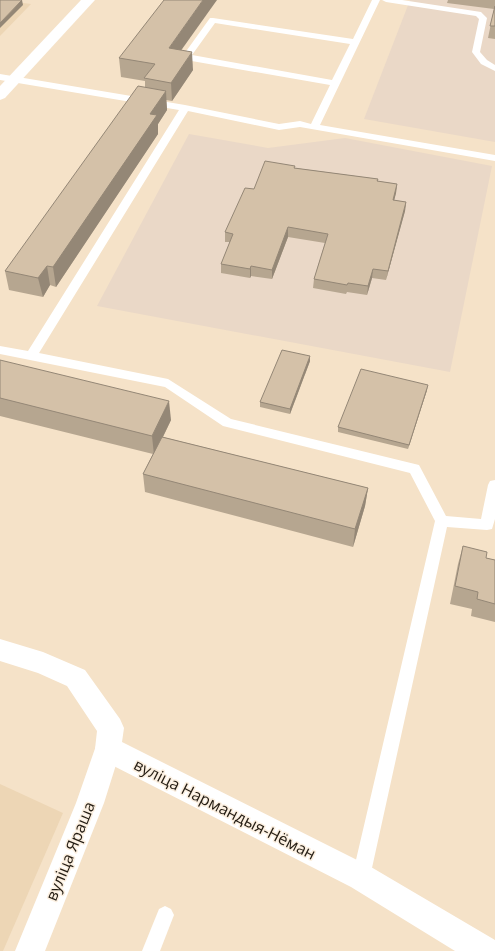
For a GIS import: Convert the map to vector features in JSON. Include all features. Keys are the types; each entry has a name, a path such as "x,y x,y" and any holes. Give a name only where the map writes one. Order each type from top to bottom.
{"street":[{"path":"0,95 88,0"},
{"path":"0,650 43,663 76,678 111,728 108,749"},
{"name":"вуліца Нармандыя-Нёман","path":"108,749 361,877 484,951"},
{"name":"вуліца Яраша","path":"30,951 90,803 108,749"}],"lane":[{"path":"314,127 334,83 356,42 373,0"},
{"path":"386,0 478,14 483,18 476,52 481,60 490,67 495,68"},
{"path":"334,83 186,57 213,20 356,42"},
{"path":"0,77 185,108 279,127 300,124 495,158"},
{"path":"31,356 185,108"},
{"path":"0,350 168,383 226,423 414,469 442,521 361,877"},
{"path":"442,521 491,526 495,485"},
{"path":"151,951 165,915"}],"shaded area":[{"path":"0,0 31,4 0,36"},
{"path":"410,0 495,0 495,142 364,119"},
{"path":"189,134 268,148 345,138 492,166 450,372 97,306"},
{"path":"0,784 63,813 3,951 0,951"}],"building":[{"path":"0,0 22,0 0,23"},
{"path":"164,0 203,0 169,48 192,52 171,83 144,78 155,64 119,58"},
{"path":"495,6 495,26 490,26"},
{"path":"138,86 166,91 150,114 157,115 53,267 47,266 38,278 5,271"},
{"path":"265,161 295,166 294,168 378,179 377,181 397,184 393,200 406,202 388,271 373,269 368,286 348,283 347,285 314,279 328,234 288,227 272,270 251,266 250,269 221,264 233,234 225,232 245,188 254,189"},
{"path":"282,350 310,356 290,409 260,402"},
{"path":"0,360 169,401 152,436 0,398"},
{"path":"361,369 428,385 409,445 338,427"},
{"path":"162,437 368,488 355,529 143,474"},
{"path":"463,546 487,552 486,558 495,560 495,604 477,599 478,592 455,586"}]}
